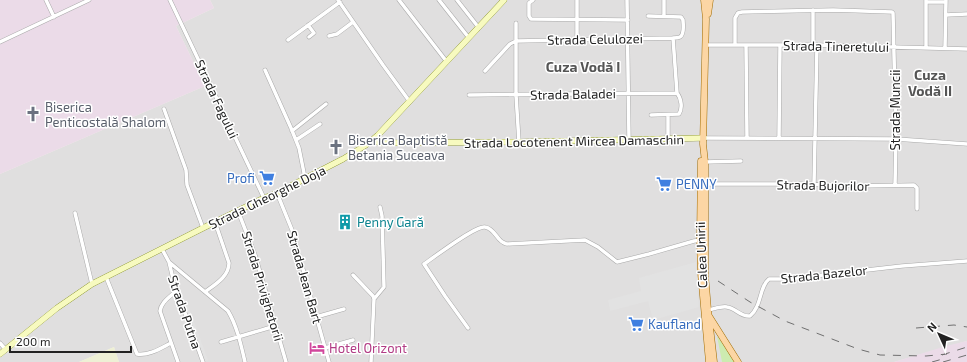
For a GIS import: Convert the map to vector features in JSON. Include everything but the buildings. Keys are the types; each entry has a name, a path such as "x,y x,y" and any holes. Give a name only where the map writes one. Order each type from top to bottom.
{"main road":[{"name":"Strada Gheorghe Doja","path":"0,354 58,308 92,284 353,154 373,140 504,0"},
{"path":"704,0 711,0"},
{"name":"Calea Unirii","path":"704,0 706,19 704,138 705,184 701,275 708,359"},
{"name":"Calea Unirii","path":"706,19 711,0"},
{"name":"Strada Locotenent Mircea Damaschin","path":"373,140 380,143 704,138"},
{"name":"Calea Unirii","path":"704,147 701,160 702,240 714,362"},
{"path":"708,312 738,362"}],"street":[{"path":"46,0 54,17"},
{"path":"0,42 89,0"},
{"name":"Strada Fagului","path":"170,0 264,198"},
{"path":"399,0 447,62"},
{"path":"439,0 469,38"},
{"path":"457,0 478,28"},
{"path":"577,0 577,40"},
{"path":"628,0 629,140"},
{"path":"664,0 664,16"},
{"path":"288,40 339,1 410,102"},
{"path":"531,1 529,16 531,19 628,20"},
{"path":"926,48 926,1 946,1 945,48"},
{"path":"735,45 735,18 740,12 813,10 813,45"},
{"name":"Strada Muncii","path":"813,10 893,13 895,47 895,185"},
{"path":"946,15 967,14"},
{"path":"648,16 681,17 684,20 683,33 681,37 673,38 677,93 680,97 680,113 651,115"},
{"path":"329,36 336,34 353,22"},
{"path":"516,23 516,95 519,142"},
{"path":"308,25 314,33 309,37"},
{"name":"Strada Celulozei","path":"516,41 673,38"},
{"path":"485,71 510,44 516,41"},
{"name":"Strada Tineretului","path":"706,45 818,45 967,48"},
{"path":"746,45 747,138"},
{"path":"779,138 780,45"},
{"path":"814,184 818,45"},
{"path":"265,70 296,140 306,178"},
{"name":"Strada Baladei","path":"469,95 677,93"},
{"path":"292,131 326,104"},
{"path":"164,109 186,170 187,185 203,228"},
{"path":"668,114 668,139"},
{"path":"296,140 320,124"},
{"path":"704,138 896,138 967,144"},
{"path":"705,162 741,161"},
{"name":"Strada Bujorilor","path":"705,184 814,184 859,186 914,185 916,187 916,210"},
{"name":"Strada Jean Bart","path":"277,192 292,230 329,362"},
{"path":"374,299 384,287 382,216 380,207"},
{"name":"Strada Privighetorii","path":"238,211 254,255 286,362"},
{"path":"75,213 92,284"},
{"path":"205,292 222,279 229,267 215,222"},
{"path":"468,328 444,296 424,264 464,236 481,228 485,227 492,231 502,242 507,244 585,240 598,247 617,262 702,240"},
{"name":"Strada Putna","path":"162,249 169,262 176,291 203,362"},
{"name":"Strada Bazelor","path":"708,312 726,307 732,308 745,316 750,316 756,310 764,285 768,280 902,266 967,261"},
{"name":"Strada Putna","path":"169,262 228,312 232,318 245,362"},
{"path":"353,275 373,296 374,299 371,362"},
{"path":"106,277 137,354 142,355 153,352 171,343"},
{"path":"176,291 163,303 160,311 178,362"},
{"path":"316,317 344,309"},
{"path":"221,342 275,326"},
{"path":"325,348 352,340"},
{"path":"0,343 6,350"},
{"path":"704,362 708,359"}],"shaded area":[{"path":"0,0 210,0 214,8 176,26 205,86 0,174"},
{"path":"210,0 967,0 967,341 894,362 119,362 114,347 79,362 0,362 0,174 205,86 176,26 214,8"},
{"path":"696,262 699,307 653,320 648,301 610,311 608,300 641,291 639,278"},
{"path":"188,305 208,360 204,362 185,306"},
{"path":"967,341 967,362 894,362 946,346"}],"green space":[{"path":"717,336 736,362 722,362"},
{"path":"114,347 119,362 79,362"}],"railway":[{"path":"718,281 750,302 785,321 858,349 880,355 926,356 947,354"},
{"path":"916,328 954,325 967,327"},
{"path":"942,355 967,347"},
{"path":"943,362 967,355"},
{"path":"932,362 946,358"}],"place":[{"name":"Biserica Penticostală Shalom","path":"33,114"},
{"name":"Biserica Baptistă Betania Suceava","path":"336,147"},
{"name":"Profi","path":"267,178"},
{"name":"PENNY","path":"664,184"},
{"name":"Penny Gară","path":"345,222"},
{"name":"Kaufland","path":"636,324"},
{"name":"Hotel Orizont","path":"317,348"}],"district":[{"name":"Cuza Vodă I","path":"583,66"},
{"name":"Cuza Vodă II","path":"930,82"}]}
